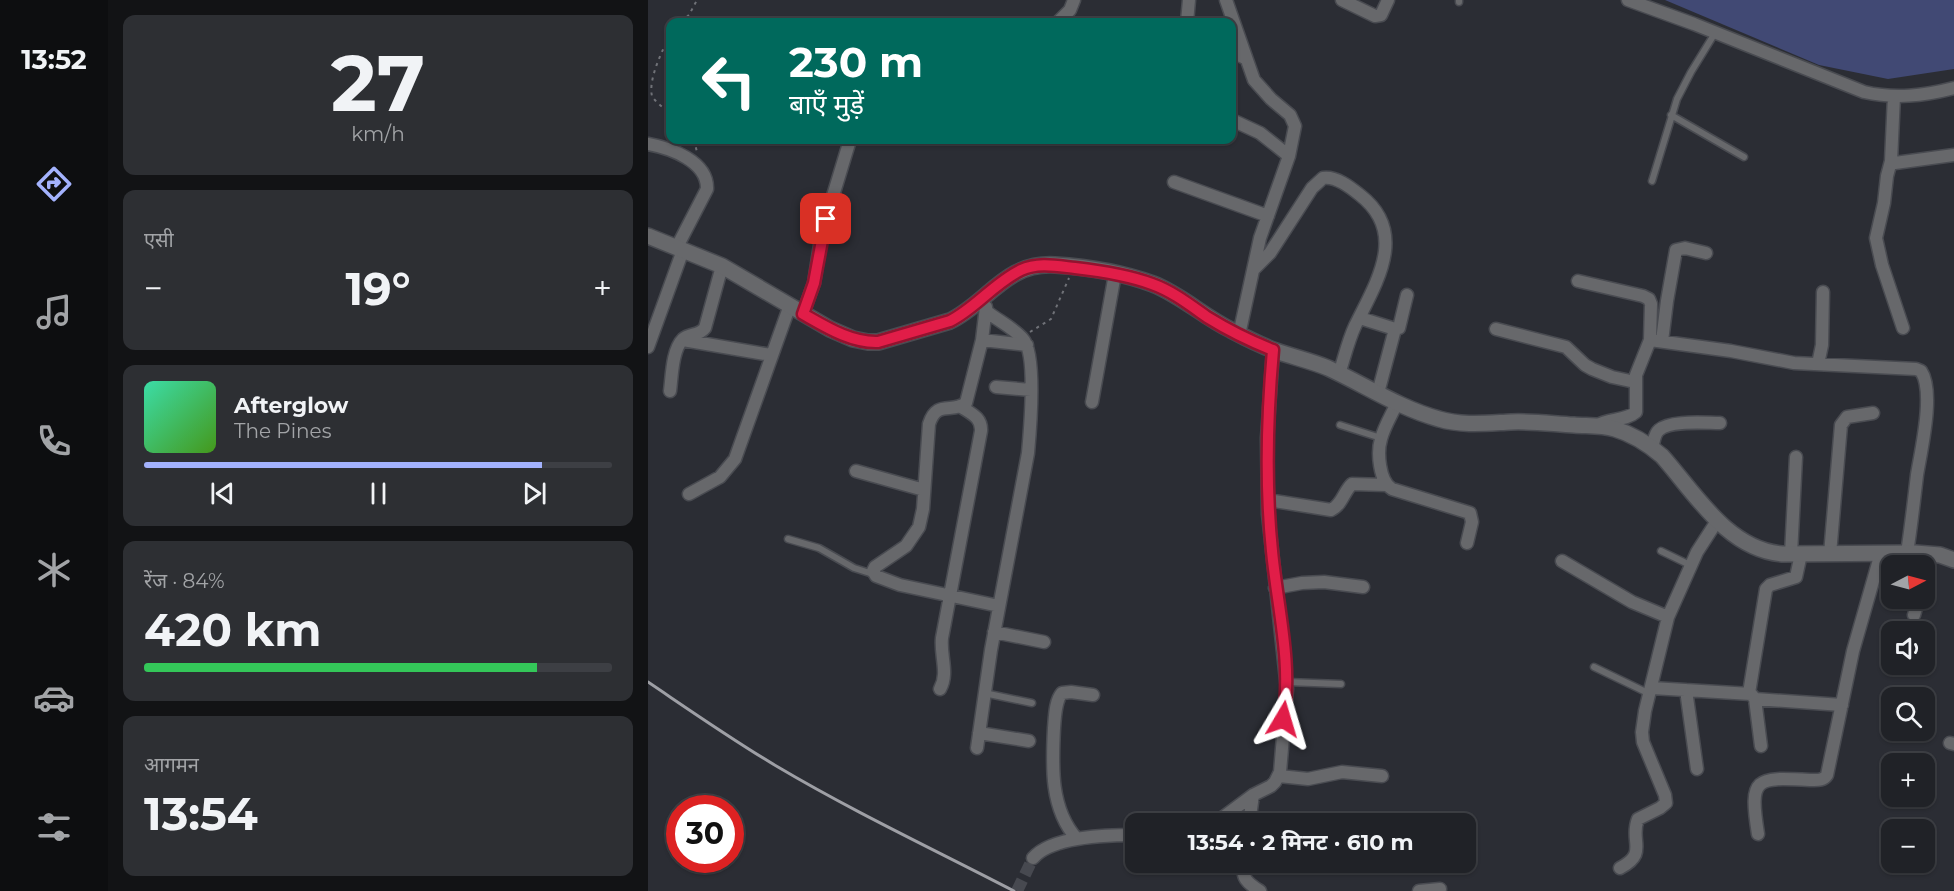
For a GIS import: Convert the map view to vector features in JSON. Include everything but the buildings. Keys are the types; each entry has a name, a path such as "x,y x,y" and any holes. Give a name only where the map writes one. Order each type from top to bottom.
{"street":[{"path":"1062,18 1074,0"},
{"path":"1187,18 1189,0"},
{"path":"1226,0 1232,18"},
{"path":"1342,0 1378,16 1388,0"},
{"path":"1628,0 1864,92 1894,96 1932,94 1954,88"},
{"path":"1236,31 1254,80 1261,90 1293,119 1294,136 1260,238 1239,335"},
{"path":"1236,54 1245,58"},
{"path":"1894,96 1891,161 1876,238 1878,251 1903,328"},
{"path":"1236,122 1260,133 1288,156"},
{"path":"648,144 675,151 686,158 699,169 707,182 707,189 680,248 648,347"},
{"path":"689,494 720,477 735,459 771,355 796,309 814,283 822,232 849,144"},
{"path":"1891,161 1895,163 1954,155"},
{"path":"1253,270 1270,253 1318,181 1323,178 1332,178 1350,187 1363,198 1384,225 1386,237 1383,260 1368,302 1354,329 1339,374"},
{"path":"1174,182 1268,216"},
{"path":"648,236 722,266 830,329 853,339 867,342 878,342 950,321 1011,276 1034,266 1075,268 1115,274 1153,284 1239,335 1273,350 1306,360 1397,403 1442,420 1596,426 1622,432 1652,448 1668,462 1717,521 1731,533 1761,550 1770,553 1796,554 1931,554 1954,560"},
{"path":"1596,426 1607,420 1635,414 1635,382 1639,366 1656,341 1667,301 1676,250 1685,248 1706,253"},
{"path":"670,391 677,351 682,340 689,335 700,333 705,328 722,266"},
{"path":"1092,402 1115,274"},
{"path":"1578,281 1646,297 1651,304 1656,341"},
{"path":"1818,364 1822,345 1823,292"},
{"path":"987,294 982,340 967,401 960,406 944,408 931,417 919,527 911,540 875,567 873,571 874,574 900,585 999,606"},
{"path":"1360,318 1398,329 1401,326 1407,295"},
{"path":"977,748 994,632 1028,453 1030,429 1030,361 1024,341 986,311"},
{"path":"1378,393 1395,329"},
{"path":"1496,329 1566,347 1592,369 1612,377 1635,382"},
{"path":"682,340 771,355"},
{"path":"982,340 1024,341"},
{"path":"1656,341 1731,351 1794,363 1921,371 1927,396 1907,553"},
{"path":"1229,813 1253,795 1271,786 1279,776 1287,682 1275,588 1268,500 1267,438 1273,350"},
{"path":"996,387 1030,390"},
{"path":"1386,485 1380,454 1381,438 1397,403"},
{"path":"940,689 945,669 942,638 981,426 977,418 960,406"},
{"path":"1830,554 1841,424 1847,417 1873,413"},
{"path":"1652,448 1656,434 1665,426 1720,423"},
{"path":"1761,746 1752,696 1766,589 1770,585 1796,577 1796,457"},
{"path":"856,471 924,490"},
{"path":"1268,500 1329,510 1337,507 1351,485 1357,483 1386,485 1395,490 1470,513 1472,522 1467,543"},
{"path":"1620,868 1634,857 1638,819 1660,808 1666,800 1642,737 1645,711 1668,617 1690,565 1717,521"},
{"path":"1758,834 1754,804 1756,787 1769,780 1817,780 1826,777 1833,753 1853,651 1881,553"},
{"path":"1562,561 1632,602 1668,617"},
{"path":"1275,588 1324,582 1363,587"},
{"path":"1914,615 1915,609"},
{"path":"994,632 1044,642"},
{"path":"1651,691 1686,690 1842,705"},
{"path":"1686,690 1696,769"},
{"path":"1077,840 1065,824 1053,781 1054,723 1058,700 1062,693 1093,695"},
{"path":"979,733 1029,741"},
{"path":"1279,776 1308,779 1342,772 1383,776"},
{"path":"1251,813 1253,795"},
{"path":"1033,858 1043,849 1077,840 1125,835"},
{"path":"1243,873 1245,880 1260,891"},
{"path":"1419,891 1440,889"}],"lane":[{"path":"1652,181 1677,99 1690,72 1715,33"},
{"path":"1671,115 1744,157"},
{"path":"1340,425 1381,438"},
{"path":"788,539 819,548 854,568 874,574"},
{"path":"1661,551 1690,565"},
{"path":"1594,667 1651,691"},
{"path":"1287,682 1341,684"},
{"path":"984,693 1032,703"}],"path":[{"path":"686,18 697,0"},
{"path":"666,45 649,83 652,95 666,109"},
{"path":"1024,341 1051,319 1075,268"}],"shaded area":[{"path":"1665,0 1954,0 1954,69 1888,79 1819,65"}],"tunnel":[{"path":"1017,891 1033,858"}],"railway":[{"path":"648,682 745,747 807,784 1014,891"}],"route":[{"path":"826,219 814,283 803,314 853,339 878,342 935,327 959,316 1021,270 1034,266 1055,265 1115,274 1153,284 1173,294 1222,326 1273,350 1267,438 1268,514 1286,671 1287,689 1283,719"}]}
